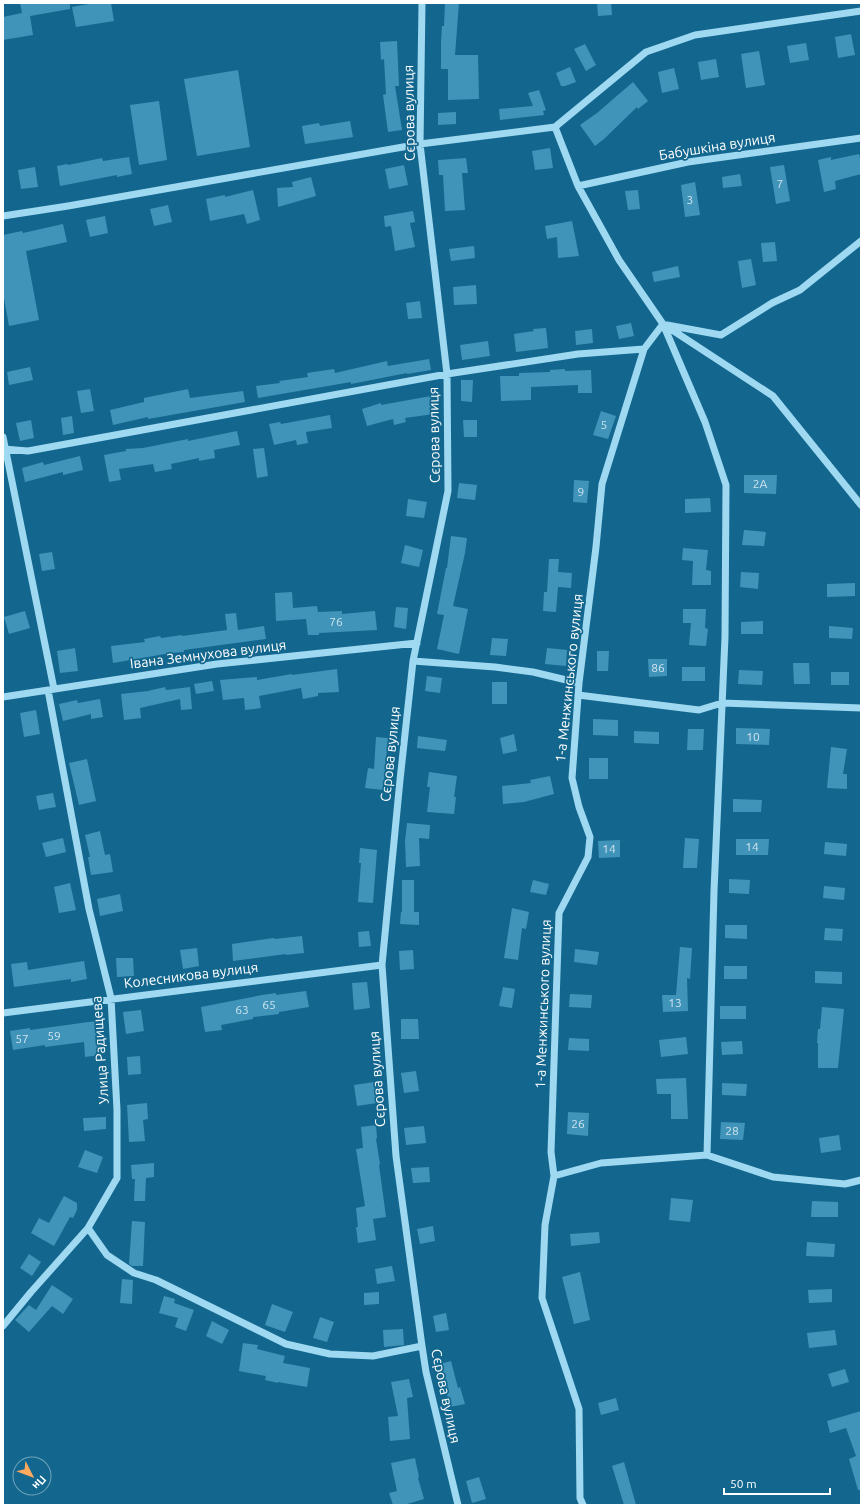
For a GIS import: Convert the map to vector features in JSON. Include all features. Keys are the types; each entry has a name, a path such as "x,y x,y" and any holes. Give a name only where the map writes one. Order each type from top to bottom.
{"street":[{"name":"Сєрова вулиця","path":"422,3 420,144 447,374 448,491 413,661 382,965 396,1156 422,1346 426,1372 458,1505"},
{"path":"3,216 68,206 420,144 555,127 646,52 695,35 861,11"},
{"path":"555,127 578,186 620,260 663,324 705,422 726,485 725,637 714,898 707,1155"},
{"name":"Бабушкіна вулиця","path":"578,186 688,162 861,138"},
{"path":"663,324 721,336 772,303 800,290 861,241"},
{"path":"663,324 773,396 861,505"},
{"name":"1-а Менжинського вулиця","path":"583,1505 580,1498 579,1409 542,1298 545,1225 554,1176 550,1152 559,913 588,857 590,837 579,807 572,778 579,683 596,547 602,484 644,350 663,324"},
{"path":"4,449 28,451 447,374 578,354 644,350"},
{"name":"Улица Радищева","path":"3,437 4,449 51,689 89,909 111,998 117,1110 117,1178 88,1228 3,1326"},
{"name":"Івана Земнухова вулиця","path":"3,697 217,664 417,643"},
{"path":"413,661 495,667 533,672 579,683"},
{"path":"578,695 699,710 722,703 861,708"},
{"name":"Колесникова вулиця","path":"3,1013 111,998 382,965"},
{"path":"554,1176 601,1164 707,1155 774,1177 845,1184 861,1180"},
{"path":"88,1228 107,1256 134,1273 156,1280 286,1344 330,1354 373,1356 422,1346"}],"building":[{"path":"20,3 70,3 70,9 30,16 33,35 3,40 3,17 22,13"},
{"path":"94,3 111,3 114,21 76,27 72,7"},
{"path":"445,3 459,3 455,55 478,55 479,99 448,100 448,69 441,69 441,42 442,26 444,26"},
{"path":"597,3 611,3 612,15 598,16"},
{"path":"851,34 855,55 838,58 835,37"},
{"path":"397,41 399,86 395,86 402,130 388,132 383,95 386,94 384,59 381,60 380,42"},
{"path":"806,43 809,60 790,63 787,46"},
{"path":"585,44 596,65 586,71 574,49"},
{"path":"759,51 765,85 746,88 741,54"},
{"path":"716,59 719,77 701,80 698,62"},
{"path":"570,67 576,82 561,86 556,73"},
{"path":"674,68 679,89 662,93 658,72"},
{"path":"238,70 250,147 197,156 184,79"},
{"path":"633,82 648,101 638,109 637,107 595,146 580,125 597,113"},
{"path":"539,90 546,110 543,111 544,115 500,120 499,109 533,106 528,93"},
{"path":"159,101 167,160 139,165 130,105"},
{"path":"456,112 456,124 438,125 438,113"},
{"path":"350,121 353,137 305,144 302,126 319,123 320,126"},
{"path":"550,148 553,168 535,170 532,151"},
{"path":"859,154 861,174 835,181 836,189 824,192 818,160 831,157 831,160"},
{"path":"129,157 132,174 117,177 117,175 60,186 57,166 102,158 103,161"},
{"path":"466,158 468,173 462,173 465,210 445,211 443,175 439,175 438,160"},
{"path":"404,165 408,185 389,189 385,169"},
{"path":"784,165 790,201 776,204 770,167"},
{"path":"35,167 38,187 21,189 18,170"},
{"path":"740,174 742,186 723,188 722,177"},
{"path":"311,177 316,196 278,207 277,188 293,187 292,182"},
{"path":"695,182 700,215 685,217 681,185"},
{"path":"253,190 260,220 247,224 244,214 210,221 206,199 225,195 225,197"},
{"path":"638,190 640,209 628,210 625,191"},
{"path":"168,205 172,222 154,226 150,209"},
{"path":"413,211 415,222 410,223 415,247 395,251 391,226 385,227 384,216"},
{"path":"105,216 108,233 90,237 86,220"},
{"path":"572,221 579,256 558,258 557,237 547,239 545,226"},
{"path":"63,224 67,242 26,251 39,320 9,326 3,293 3,235 22,231 23,233"},
{"path":"775,242 777,261 763,262 761,243"},
{"path":"474,246 475,258 451,261 449,249"},
{"path":"751,259 756,285 742,288 738,261"},
{"path":"678,266 680,277 654,282 652,272"},
{"path":"476,285 477,304 454,305 453,287"},
{"path":"420,301 422,318 408,319 406,303"},
{"path":"631,323 634,336 619,339 616,326"},
{"path":"546,328 548,348 516,352 514,334 534,331 533,329"},
{"path":"592,329 593,343 576,345 575,331"},
{"path":"488,341 490,356 462,360 460,345"},
{"path":"429,359 431,370 258,398 256,386 308,377 307,373 334,369 335,373 387,361 388,366"},
{"path":"30,367 33,380 9,385 7,372"},
{"path":"565,369 565,371 591,370 592,393 578,393 578,385 531,387 531,400 501,401 500,376 519,376 519,373 550,372 550,370"},
{"path":"461,380 473,380 472,402 461,401"},
{"path":"90,389 94,411 81,413 77,391"},
{"path":"188,389 190,398 243,391 245,402 148,419 148,417 113,425 110,410 144,402 144,398"},
{"path":"431,396 434,414 405,418 406,422 394,425 393,419 367,426 362,409 381,403 381,405"},
{"path":"601,411 616,416 608,439 593,435"},
{"path":"330,415 332,428 306,432 308,443 297,445 296,440 274,445 269,424 280,422 281,424"},
{"path":"72,416 74,433 63,435 61,418"},
{"path":"31,420 34,438 20,441 16,423"},
{"path":"463,420 477,420 477,437 464,437"},
{"path":"237,431 240,445 214,450 215,458 199,461 199,458 171,464 172,469 155,472 153,464 119,469 121,480 109,482 104,455 126,451 126,449 143,448 188,439 188,441"},
{"path":"264,448 268,476 257,478 253,449"},
{"path":"80,456 83,470 63,475 63,472 25,482 22,468 43,462 44,465"},
{"path":"744,475 777,475 776,494 744,493"},
{"path":"574,480 589,481 587,503 573,502"},
{"path":"459,483 477,485 475,500 457,498"},
{"path":"710,498 711,512 685,513 685,499"},
{"path":"408,499 427,502 424,518 406,516"},
{"path":"744,530 766,532 764,546 742,545"},
{"path":"451,536 467,538 453,606 468,609 459,654 437,649 444,615 437,614 447,568"},
{"path":"405,545 423,550 419,567 401,563"},
{"path":"683,548 708,550 706,570 711,571 711,585 692,585 693,561 682,560"},
{"path":"52,552 55,569 42,571 39,554"},
{"path":"549,559 559,559 558,572 572,573 571,588 558,587 556,612 543,611 544,592 547,592"},
{"path":"741,572 759,573 758,589 740,587"},
{"path":"855,583 855,596 827,597 827,584"},
{"path":"292,592 293,608 317,606 318,612 342,611 342,614 375,611 377,630 308,635 306,619 276,621 275,593"},
{"path":"396,607 408,608 406,629 394,627"},
{"path":"683,609 706,609 705,628 708,629 706,646 689,645 691,623 683,623"},
{"path":"25,611 30,628 9,634 4,617"},
{"path":"236,613 238,630 264,626 266,639 184,650 184,652 113,663 111,646 145,642 144,639 160,636 161,638 227,630 225,614"},
{"path":"763,621 763,634 741,634 741,622"},
{"path":"829,626 853,628 852,639 829,638"},
{"path":"492,638 508,639 506,656 490,655"},
{"path":"75,648 78,671 60,673 57,651"},
{"path":"547,648 567,650 566,666 545,664"},
{"path":"597,651 609,651 608,671 597,671"},
{"path":"648,659 667,659 667,676 649,677"},
{"path":"793,663 809,663 810,684 794,684"},
{"path":"682,667 705,667 705,681 682,681"},
{"path":"337,669 339,692 318,693 318,696 303,699 301,688 259,696 261,708 245,710 244,698 223,700 220,680 257,677 257,680"},
{"path":"739,670 763,671 762,685 738,684"},
{"path":"831,672 849,672 849,685 831,685"},
{"path":"427,676 442,678 440,693 425,691"},
{"path":"212,681 214,691 196,694 194,684"},
{"path":"492,682 507,682 507,704 492,704"},
{"path":"165,687 166,690 190,687 192,709 181,710 180,699 140,708 141,718 124,720 121,694 148,691"},
{"path":"100,699 103,717 91,719 91,714 63,721 59,704 77,700 78,703"},
{"path":"36,710 40,734 24,737 20,713"},
{"path":"593,719 618,720 618,736 593,735"},
{"path":"736,728 770,729 769,745 736,744"},
{"path":"688,729 704,729 703,750 687,750"},
{"path":"634,731 659,732 659,744 634,743"},
{"path":"514,734 517,751 503,754 500,738"},
{"path":"418,736 447,740 445,751 417,748"},
{"path":"376,737 388,738 383,790 365,788 368,768 374,769"},
{"path":"831,747 847,749 843,774 847,774 847,789 827,788"},
{"path":"589,758 608,758 608,779 589,779"},
{"path":"87,759 96,801 79,805 69,763"},
{"path":"429,772 457,776 454,797 456,797 454,814 427,812 430,787 427,787"},
{"path":"550,776 554,794 524,802 503,804 502,786 531,783 530,780"},
{"path":"53,793 56,807 39,810 36,796"},
{"path":"733,799 762,800 761,812 733,812"},
{"path":"407,823 430,825 429,839 419,838 420,866 406,867 405,841"},
{"path":"100,831 105,855 110,854 113,872 91,875 88,857 90,857 85,835"},
{"path":"63,838 66,852 46,857 42,843"},
{"path":"685,838 699,839 697,868 683,868"},
{"path":"736,839 769,839 768,855 736,855"},
{"path":"620,840 620,857 599,858 598,841"},
{"path":"825,842 847,844 846,856 824,854"},
{"path":"360,848 377,850 373,903 358,902 361,863 359,863"},
{"path":"729,879 750,880 749,894 729,893"},
{"path":"402,880 414,880 414,912 419,912 419,925 400,924 402,912"},
{"path":"533,880 549,884 546,895 530,892"},
{"path":"70,883 76,910 59,913 54,887"},
{"path":"824,886 845,888 844,900 823,898"},
{"path":"120,894 123,911 100,916 97,899"},
{"path":"512,908 529,912 526,929 522,928 518,960 504,958"},
{"path":"725,925 747,925 747,939 725,938"},
{"path":"825,928 843,929 842,941 824,940"},
{"path":"369,931 371,946 359,947 358,932"},
{"path":"302,936 304,953 233,961 232,944"},
{"path":"680,947 692,948 690,979 687,978 688,1011 663,1012 662,995 676,995"},
{"path":"197,948 199,966 183,969 180,950"},
{"path":"575,949 599,952 597,965 574,962"},
{"path":"413,950 414,969 400,970 399,951"},
{"path":"116,958 133,958 134,976 117,977"},
{"path":"84,961 87,979 71,982 71,979 14,987 11,964 27,962 28,970"},
{"path":"724,966 747,966 747,979 724,979"},
{"path":"815,971 842,972 842,984 815,983"},
{"path":"367,982 370,1008 354,1010 352,983"},
{"path":"503,987 515,989 512,1008 499,1006"},
{"path":"306,991 309,1007 279,1012 279,1014 253,1017 253,1019 221,1025 222,1030 205,1032 201,1007 262,995 276,993 276,995"},
{"path":"570,994 592,995 591,1008 569,1007"},
{"path":"720,1006 746,1006 746,1019 720,1019"},
{"path":"822,1007 844,1009 838,1068 818,1068 817,1043"},
{"path":"141,1010 144,1031 126,1034 123,1012"},
{"path":"401,1019 418,1019 419,1039 401,1039"},
{"path":"96,1021 100,1055 85,1057 84,1042 45,1047 45,1045 13,1050 10,1031 30,1028 30,1030"},
{"path":"686,1037 688,1054 661,1057 659,1040"},
{"path":"569,1038 589,1039 589,1051 568,1050"},
{"path":"742,1041 743,1054 722,1055 721,1042"},
{"path":"140,1056 141,1074 128,1075 127,1057"},
{"path":"416,1071 419,1091 404,1093 401,1073"},
{"path":"686,1078 688,1119 671,1119 671,1094 657,1094 656,1079"},
{"path":"374,1082 377,1103 357,1106 354,1085"},
{"path":"722,1083 747,1084 746,1096 722,1095"},
{"path":"147,1103 148,1119 143,1120 145,1141 129,1142 127,1105"},
{"path":"568,1112 589,1113 588,1136 567,1134"},
{"path":"106,1117 106,1129 84,1131 83,1118"},
{"path":"721,1122 745,1123 743,1140 720,1139"},
{"path":"376,1125 376,1139 386,1217 373,1219 376,1240 358,1243 356,1208 365,1206 356,1149 363,1148 361,1127"},
{"path":"424,1126 426,1143 406,1145 404,1128"},
{"path":"839,1135 841,1150 821,1153 819,1138"},
{"path":"85,1150 103,1157 97,1173 78,1167"},
{"path":"154,1163 154,1177 146,1178 145,1201 134,1201 135,1179 132,1179 131,1165"},
{"path":"429,1167 430,1182 413,1183 411,1168"},
{"path":"64,1196 77,1203 77,1210 73,1218 70,1217 54,1246 31,1233 39,1218 49,1223"},
{"path":"671,1198 693,1200 690,1222 669,1220"},
{"path":"812,1201 838,1202 838,1217 811,1217"},
{"path":"132,1221 145,1222 143,1266 132,1266 129,1264"},
{"path":"433,1226 435,1241 420,1244 417,1229"},
{"path":"599,1232 600,1243 571,1246 570,1234"},
{"path":"807,1242 835,1244 834,1257 806,1256"},
{"path":"29,1254 41,1262 32,1276 20,1268"},
{"path":"392,1266 395,1281 377,1284 375,1269"},
{"path":"580,1272 590,1320 574,1324 562,1277"},
{"path":"122,1279 133,1280 132,1304 120,1303"},
{"path":"52,1285 73,1299 63,1314 52,1306 29,1332 15,1320 29,1305 36,1310"},
{"path":"832,1289 832,1302 809,1303 808,1290"},
{"path":"379,1292 379,1304 364,1305 364,1293"},
{"path":"164,1296 175,1299 174,1303 194,1310 186,1331 175,1327 178,1318 159,1313"},
{"path":"272,1304 293,1312 285,1332 265,1325"},
{"path":"446,1313 449,1330 436,1332 433,1316"},
{"path":"320,1317 334,1322 327,1342 313,1338"},
{"path":"212,1321 229,1330 222,1344 206,1336"},
{"path":"403,1329 404,1345 384,1347 383,1330"},
{"path":"835,1330 837,1345 809,1348 807,1333"},
{"path":"243,1343 258,1345 257,1349 285,1356 283,1363 310,1368 307,1387 265,1380 266,1376 239,1371"},
{"path":"451,1361 458,1388 460,1387 465,1404 450,1407 440,1364"},
{"path":"845,1369 849,1382 832,1387 828,1374"},
{"path":"409,1379 413,1397 407,1398 410,1439 390,1441 388,1417 398,1416 391,1382"},
{"path":"616,1398 619,1410 601,1415 598,1403"},
{"path":"861,1411 861,1490 858,1490 849,1459 856,1456 846,1428 830,1433 827,1421"},
{"path":"415,1458 418,1478 424,1499 404,1505 393,1505 389,1493 397,1491 391,1463"},
{"path":"624,1462 636,1505 624,1505 612,1466"},
{"path":"479,1477 486,1499 472,1503 466,1481"}]}
